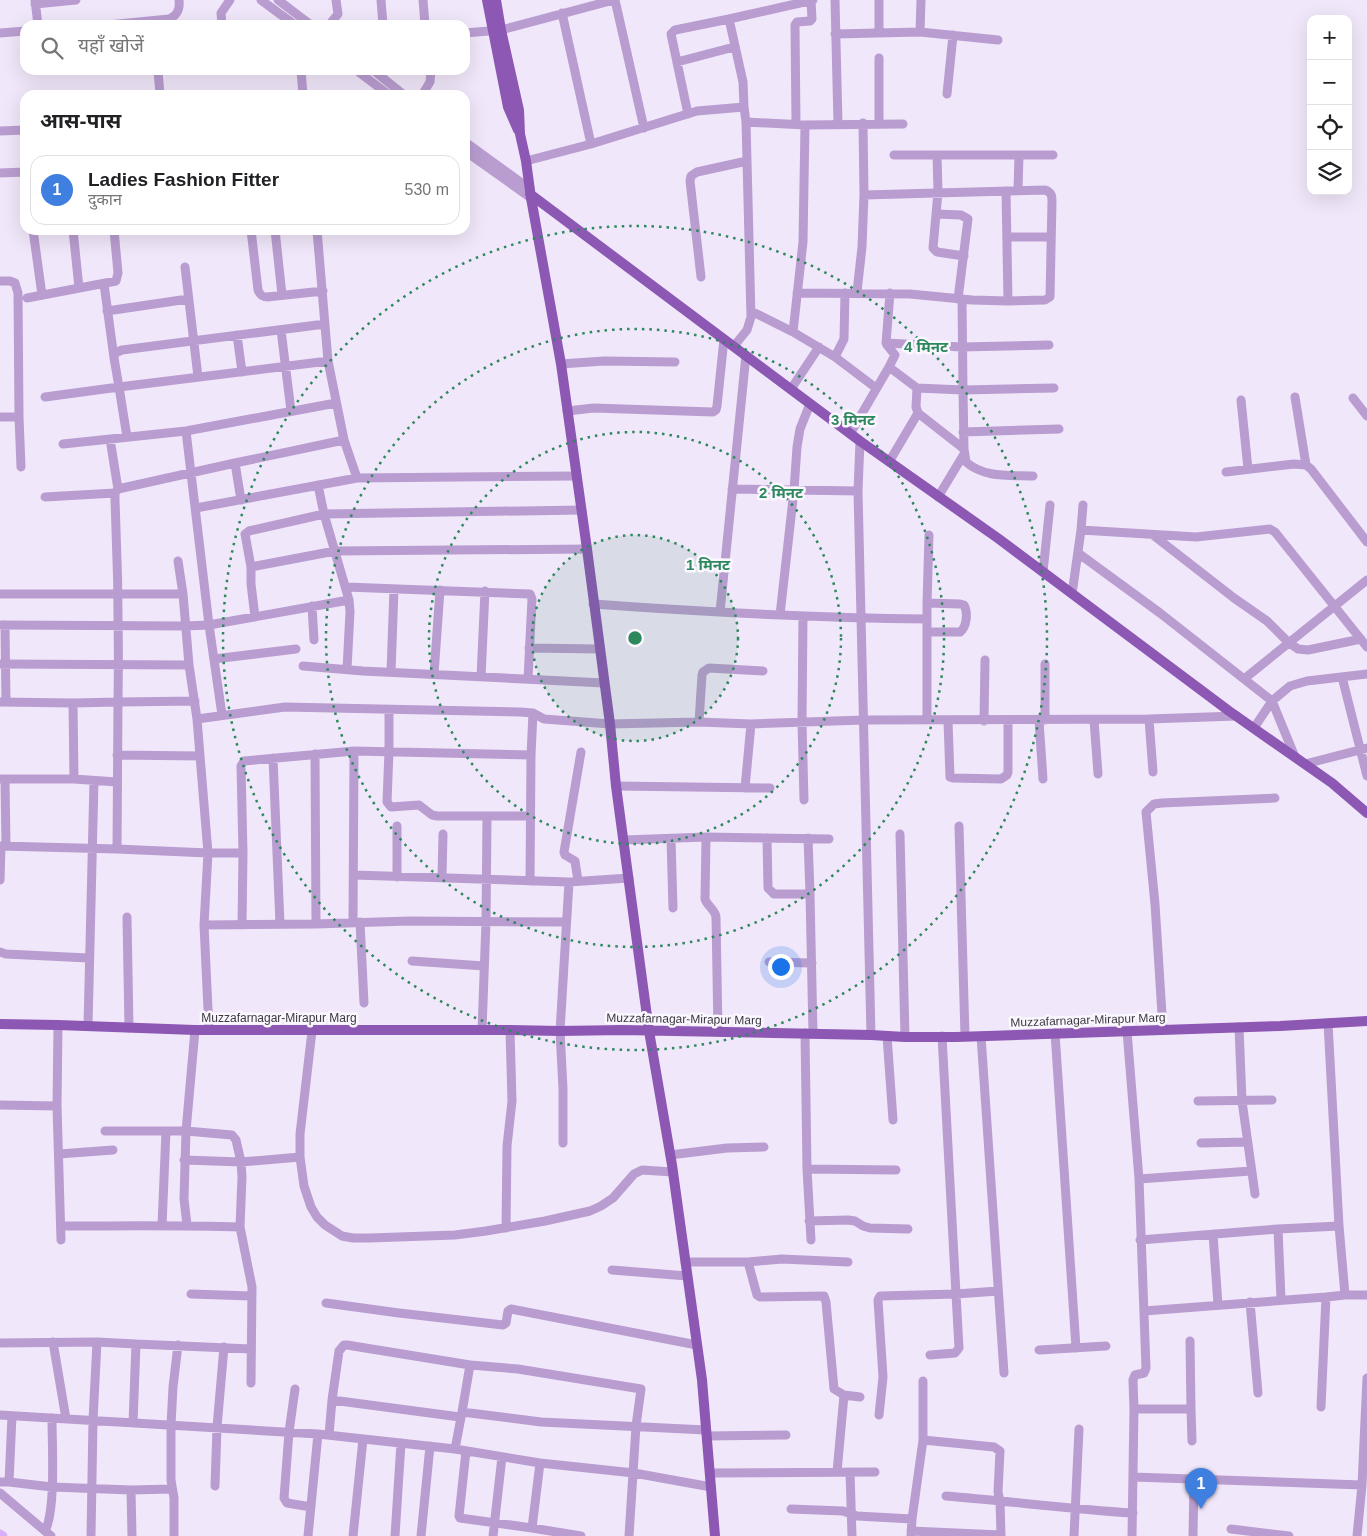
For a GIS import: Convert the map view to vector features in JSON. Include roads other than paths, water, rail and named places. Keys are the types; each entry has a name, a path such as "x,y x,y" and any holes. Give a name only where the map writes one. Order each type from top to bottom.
{"main road":[{"path":"487,0 497,30"},
{"path":"496,0 497,30 508,108 520,134 526,161 530,194 568,411 649,1031 673,1172 702,1380 715,1536"},
{"path":"530,194 850,434 1332,783 1367,812"},
{"name":"Muzzafarnagar-Mirapur Marg","path":"0,1024 195,1030 622,1030 905,1037 1163,1030 1367,1021"}],"street":[{"path":"37,20 35,2 76,0"},
{"path":"166,20 174,16 179,8 179,0"},
{"path":"222,20 221,13 230,0"},
{"path":"261,0 288,20"},
{"path":"278,0 304,20"},
{"path":"333,20 338,14 336,0"},
{"path":"381,0 383,20"},
{"path":"423,0 425,20"},
{"path":"470,33 497,30 614,0 644,128"},
{"path":"688,114 670,36 672,32 812,0 812,18 808,21 798,22 795,26 801,124 803,242 793,332"},
{"path":"835,0 838,124"},
{"path":"879,0 880,32"},
{"path":"920,32 921,0"},
{"path":"562,13 591,144"},
{"path":"728,19 743,82 746,122 751,311 747,330 734,346"},
{"path":"0,33 20,31"},
{"path":"835,34 920,32 998,40"},
{"path":"947,94 953,35"},
{"path":"677,62 734,47"},
{"path":"879,58 879,124"},
{"path":"158,75 160,90"},
{"path":"301,75 303,90"},
{"path":"364,75 384,90"},
{"path":"379,75 398,90"},
{"path":"425,90 430,82 431,75"},
{"path":"526,161 591,144 704,110 744,107"},
{"path":"746,122 903,124"},
{"path":"856,292 862,247 864,195 863,124"},
{"path":"0,131 20,130"},
{"path":"470,146 530,194"},
{"path":"470,154 530,194"},
{"path":"894,155 1053,155"},
{"path":"936,155 938,192 934,250 964,256"},
{"path":"1018,190 1019,155"},
{"path":"701,277 691,176 697,172 747,162"},
{"path":"0,174 20,172"},
{"path":"797,292 890,293 1008,301 1045,300 1050,297 1052,196 1049,192 1045,190 1006,190 864,195"},
{"path":"1006,190 1008,301"},
{"path":"936,214 961,215 968,219 960,299 964,459 968,464 986,473 1033,476"},
{"path":"34,235 42,295"},
{"path":"74,235 80,288"},
{"path":"26,298 116,281 118,277 114,235"},
{"path":"252,235 260,295 263,297 323,291"},
{"path":"276,235 282,295"},
{"path":"318,235 328,361 344,440 357,478"},
{"path":"1007,237 1051,236"},
{"path":"185,267 198,377"},
{"path":"0,281 15,283 18,293 21,467"},
{"path":"104,284 127,437"},
{"path":"835,357 844,339 845,293"},
{"path":"850,434 895,355 886,343 890,293"},
{"path":"107,311 188,299"},
{"path":"751,311 819,347 876,388"},
{"path":"114,358 115,353 122,350 325,324"},
{"path":"281,330 291,411"},
{"path":"237,335 242,372"},
{"path":"568,411 594,408 714,412 717,406 724,339"},
{"path":"886,343 962,347 1049,345"},
{"path":"791,389 819,347"},
{"path":"720,612 746,355"},
{"path":"45,397 328,361"},
{"path":"561,364 604,361 675,362"},
{"path":"889,367 917,388 963,390 1054,388"},
{"path":"917,388 916,407 918,414 964,452"},
{"path":"1295,397 1306,465"},
{"path":"1353,398 1367,416"},
{"path":"1241,400 1248,469"},
{"path":"63,444 186,431 336,403"},
{"path":"780,615 798,438 810,404"},
{"path":"889,462 918,414"},
{"path":"0,417 19,417"},
{"path":"963,432 1059,429"},
{"path":"186,431 209,625 222,715"},
{"path":"110,439 116,491 119,594 117,849"},
{"path":"45,497 116,491 344,440"},
{"path":"860,441 858,490 871,1035"},
{"path":"938,497 964,452"},
{"path":"235,463 241,500"},
{"path":"1226,472 1294,464 1306,465 1367,542"},
{"path":"196,508 357,478 576,476"},
{"path":"318,485 324,514 349,600 347,669"},
{"path":"732,489 858,490"},
{"path":"1043,572 1050,505"},
{"path":"1072,594 1082,530 1083,505"},
{"path":"255,616 251,567 245,537 246,532 324,514 581,510"},
{"path":"1082,530 1178,537 1211,537 1270,529 1275,532 1364,643"},
{"path":"927,720 929,535"},
{"path":"1153,535 1234,598 1267,621 1288,642 1298,649 1304,650 1364,643"},
{"path":"251,567 335,552 587,549"},
{"path":"1078,553 1160,613 1272,701 1295,757"},
{"path":"178,561 197,719 208,853 204,925 209,1030"},
{"path":"1244,679 1367,580"},
{"path":"346,587 530,594 532,599 528,679"},
{"path":"391,672 394,589"},
{"path":"434,674 440,590"},
{"path":"481,676 485,591"},
{"path":"0,594 182,594"},
{"path":"195,701 3,702 3,625 209,625 349,600"},
{"path":"927,603 960,604 964,605 966,611 965,627 960,632 927,632"},
{"path":"593,604 780,615 927,619"},
{"path":"312,606 314,640"},
{"path":"803,616 802,723 804,800"},
{"path":"530,648 599,649"},
{"path":"214,659 296,649"},
{"path":"984,721 985,660"},
{"path":"3,664 189,665"},
{"path":"1043,779 1042,720 1045,664"},
{"path":"303,666 604,683"},
{"path":"699,722 702,675 706,670 709,668 763,670"},
{"path":"1254,728 1272,701 1296,683 1367,674"},
{"path":"1342,677 1364,749 1367,776"},
{"path":"74,703 74,779"},
{"path":"197,719 285,707 534,713 544,719 610,724 699,722 751,724 864,720 1149,720 1237,716"},
{"path":"389,710 387,802 391,807 419,805 432,815 437,816 530,816"},
{"path":"530,881 531,755 534,713"},
{"path":"948,720 950,777 1001,779 1007,776 1008,772 1008,721"},
{"path":"1094,720 1098,774"},
{"path":"1149,720 1153,772"},
{"path":"745,788 751,724"},
{"path":"1305,764 1364,749"},
{"path":"242,925 241,766 244,760 354,751 531,755"},
{"path":"354,751 354,875 356,922 364,1004"},
{"path":"563,1143 560,1031 566,922 575,861 566,856 564,852 580,752"},
{"path":"315,754 316,924"},
{"path":"118,755 200,756"},
{"path":"273,758 280,924"},
{"path":"0,880 3,779 74,779 117,782"},
{"path":"88,1026 88,958 94,781"},
{"path":"616,786 770,788"},
{"path":"1163,1030 1155,904 1146,812 1154,804 1275,798"},
{"path":"482,1030 487,817"},
{"path":"397,826 397,877"},
{"path":"960,826 964,1036"},
{"path":"442,878 443,834"},
{"path":"900,834 905,1037"},
{"path":"624,840 706,838 829,839"},
{"path":"706,838 705,898 708,906 715,912 716,917 718,1032"},
{"path":"767,838 768,888 770,891 774,894 810,894"},
{"path":"808,838 812,963 807,1169 810,1240"},
{"path":"672,839 673,908"},
{"path":"2,846 243,853"},
{"path":"354,875 573,882 629,878"},
{"path":"127,917 129,1028"},
{"path":"204,925 356,922 566,922"},
{"path":"0,952 6,954 88,958"},
{"path":"412,961 484,966"},
{"path":"768,962 812,963"},
{"path":"1328,1023 1339,1226 1345,1295"},
{"path":"58,1025 57,1106 61,1240"},
{"path":"1239,1027 1242,1101 1255,1194"},
{"path":"187,1225 184,1199 184,1160 195,1030"},
{"path":"506,1228 506,1162 512,1101 510,1030"},
{"path":"312,1031 300,1134 300,1157 304,1186 317,1217 332,1230 346,1237 455,1235 545,1221 590,1211 601,1206 613,1198 638,1171 673,1172"},
{"path":"1127,1031 1138,1179 1146,1370 1135,1375 1134,1378 1132,1536"},
{"path":"1055,1033 1076,1348"},
{"path":"888,1036 893,1120"},
{"path":"930,1354 955,1353 959,1348 942,1036"},
{"path":"981,1036 1004,1372"},
{"path":"1198,1101 1272,1100"},
{"path":"0,1105 57,1106"},
{"path":"105,1131 186,1131 232,1135 236,1140 242,1177 240,1227 252,1287 251,1383"},
{"path":"162,1226 166,1131"},
{"path":"1201,1143 1248,1142"},
{"path":"670,1155 727,1148 764,1146"},
{"path":"59,1154 113,1150"},
{"path":"184,1160 241,1162 300,1157"},
{"path":"807,1169 896,1170"},
{"path":"1138,1179 1251,1172"},
{"path":"809,1221 848,1220 870,1228 908,1229"},
{"path":"61,1226 187,1225 240,1227"},
{"path":"1140,1240 1339,1226"},
{"path":"1278,1229 1282,1299"},
{"path":"1213,1234 1218,1305"},
{"path":"685,1262 748,1262 782,1259 848,1262"},
{"path":"748,1262 759,1297 776,1298 822,1295 826,1299 833,1385 836,1391 844,1395 860,1397"},
{"path":"612,1270 687,1276"},
{"path":"879,1415 883,1377 878,1298 882,1296 998,1291"},
{"path":"191,1294 251,1296"},
{"path":"1144,1311 1282,1299 1367,1295"},
{"path":"1321,1407 1326,1297"},
{"path":"1250,1302 1258,1393"},
{"path":"326,1303 399,1314 502,1325 506,1323 508,1310 511,1309 697,1345"},
{"path":"1190,1341 1192,1441"},
{"path":"53,1342 66,1419"},
{"path":"0,1343 97,1342 251,1349"},
{"path":"91,1536 93,1420 97,1342"},
{"path":"134,1423 136,1344"},
{"path":"174,1536 171,1424 178,1345"},
{"path":"329,1435 339,1350 344,1345 640,1388 642,1390 636,1426 629,1536"},
{"path":"1039,1350 1106,1346"},
{"path":"215,1486 217,1427 224,1347"},
{"path":"455,1449 470,1364"},
{"path":"1357,1536 1364,1509 1362,1485 1367,1378"},
{"path":"923,1381 923,1440 911,1534 1001,1536 998,1492 1000,1451 996,1447 923,1440"},
{"path":"295,1389 289,1432 284,1500 287,1503 310,1507"},
{"path":"837,1472 844,1395"},
{"path":"332,1400 541,1422 636,1426 706,1433 786,1435"},
{"path":"1134,1409 1191,1409"},
{"path":"0,1415 329,1435 455,1449 540,1463 634,1473 711,1487"},
{"path":"12,1416 5,1482 52,1487 131,1490 172,1489"},
{"path":"48,1534 52,1487 52,1418"},
{"path":"1074,1536 1078,1429"},
{"path":"308,1536 318,1434"},
{"path":"353,1536 363,1439"},
{"path":"395,1536 402,1443"},
{"path":"421,1536 430,1446"},
{"path":"466,1451 459,1517 581,1536"},
{"path":"493,1536 502,1456"},
{"path":"532,1528 540,1463"},
{"path":"850,1472 852,1536"},
{"path":"710,1473 875,1472"},
{"path":"1134,1477 1362,1485"},
{"path":"1193,1536 1194,1480"},
{"path":"131,1490 132,1536"},
{"path":"0,1493 48,1534"},
{"path":"946,1496 1074,1510 1133,1513"},
{"path":"791,1509 843,1511 855,1516 912,1519"},
{"path":"1231,1529 1289,1536"}],"place":[{"name":"Ladies Fashion Fitter","path":"1201,1509"}]}
